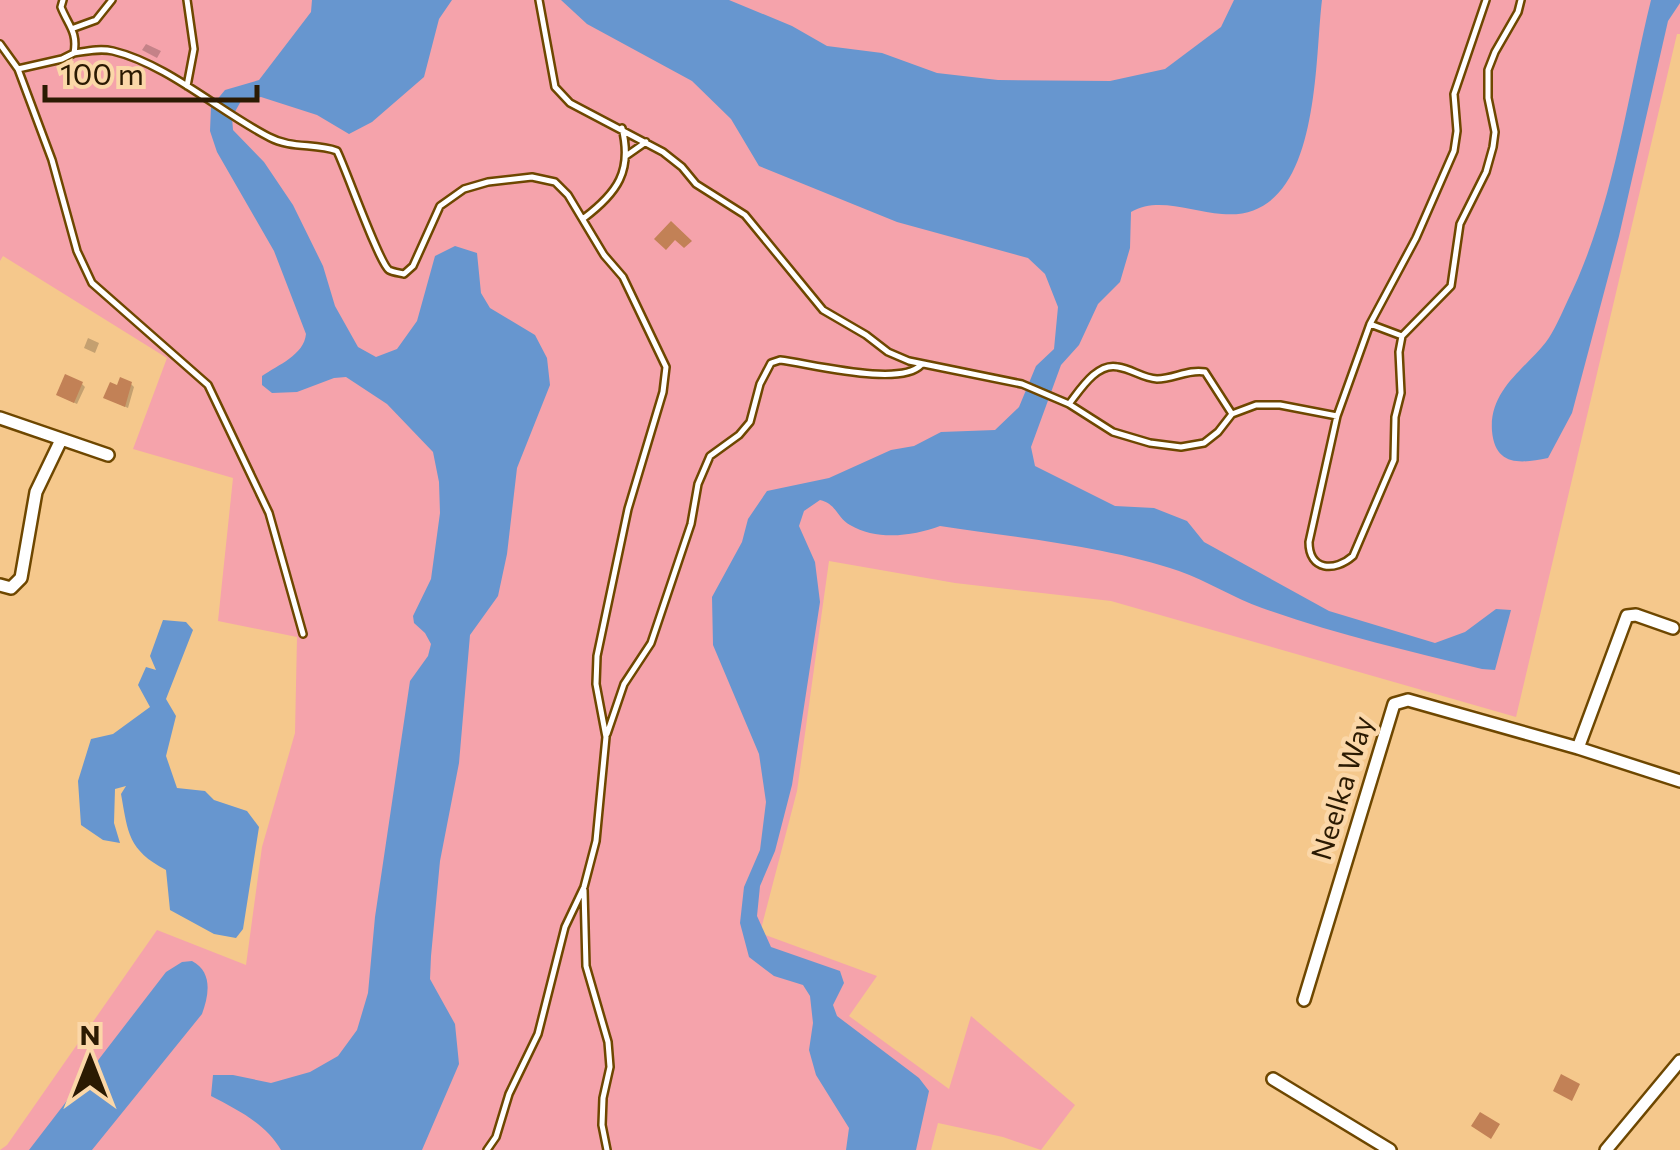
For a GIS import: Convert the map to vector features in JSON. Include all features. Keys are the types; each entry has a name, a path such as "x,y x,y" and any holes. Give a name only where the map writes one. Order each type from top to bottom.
{"street":[{"path":"0,418 108,455"},
{"path":"0,585 12,588 21,578 36,492 61,440"},
{"path":"1578,748 1627,616 1673,628"},
{"name":"Neelka Way","path":"1304,1000 1394,704 1408,700 1680,781"},
{"path":"1606,1150 1680,1061"},
{"path":"1274,1080 1390,1150"}],"lane":[{"path":"64,0 61,7 74,28 74,53"},
{"path":"74,28 96,20 112,0"},
{"path":"186,0 194,49 187,87"},
{"path":"539,0 555,87 570,103 646,142 682,167 696,184 745,215 823,310 888,352 922,364 1022,384 1069,404 1113,432 1150,443 1181,447 1204,443 1232,414 1256,405 1280,405 1338,416"},
{"path":"1486,0 1454,94 1454,151 1416,238 1370,324 1338,416 1309,542 1314,562 1326,567 1343,565 1353,556 1394,460 1402,336 1450,286 1460,224 1486,172 1495,132 1488,98 1488,70 1521,0"},
{"path":"0,44 18,69 52,160 77,251 92,283 208,385 268,513 304,634"},
{"path":"18,69 62,60 74,53 111,50 215,101 272,139 337,151 381,261 390,271 404,274 414,266 440,206 464,189 532,177 555,182 568,195 604,255 623,278 666,367 664,392 628,509 597,656 596,684 606,736"},
{"path":"584,218 608,200 618,185 626,156 622,128"},
{"path":"626,156 646,142"},
{"path":"1370,324 1402,336"},
{"path":"487,1150 496,1138 509,1094 538,1034 565,927 584,887 596,841 606,736 612,712 624,684 652,642 691,524 698,484 710,456 750,422 760,384 771,363 795,362 889,376 914,372 922,364"},
{"path":"1069,404 1106,367 1118,366 1139,376 1160,379 1197,370 1205,372 1232,414"},
{"path":"584,887 586,966 608,1042 610,1067 602,1124 607,1150"}],"shaded area":[{"path":"0,0 1680,0 1680,34 1516,717 1111,601 955,583 829,561 797,791 760,933 877,976 849,1016 949,1089 971,1016 1075,1105 1041,1150 938,1123 931,1150 0,1150 157,930 246,965 262,847 295,733 297,637 218,621 233,478 133,449 167,358 3,256 0,261"}],"water":[{"path":"312,0 452,0 439,19 424,77 372,122 349,134 317,115 261,97 241,101 232,117 233,130 264,162 293,205 323,266 335,306 358,347 376,357 397,349 417,321 435,256 455,246 477,253 481,293 490,308 535,335 547,358 550,385 517,468 498,596 470,635 459,763 440,861 430,979 455,1024 459,1064 422,1150 281,1150 259,1125 211,1096 213,1075 271,1083 310,1072 338,1056 357,1030 368,993 375,917 410,681 428,656 431,644 413,616 431,579 440,513 433,452 387,404 346,377 297,392 272,393 262,385 262,376 295,354 306,334 274,251 217,152 210,131 211,107 225,90 259,80 311,12"},
{"path":"561,0 729,0 792,26 827,46 882,53 937,73 998,80 1110,81 1165,69 1221,27 1234,0 1322,0 1313,98 1295,167 1278,193 1254,210 1222,214 1152,205 1131,212 1130,248 1120,282 1098,304 1079,345 1061,365 1031,447 1035,466 1115,506 1154,508 1187,521 1204,542 1329,611 1435,643 1465,632 1496,609 1511,610 1495,670 1482,669 1316,626 1252,604 1179,571 1123,555 940,526 883,535 850,525 820,500 804,511 799,526 815,562 820,602 792,785 775,851 760,886 757,916 771,947 840,971 844,983 833,1005 837,1016 919,1078 929,1091 916,1150 846,1150 849,1128 816,1075 809,1050 813,1023 810,996 803,985 774,976 749,957 740,923 744,887 760,850 766,802 759,754 713,645 712,597 742,542 748,519 767,491 829,478 941,432 995,430 1019,407 1036,366 1054,349 1058,307 1045,274 1028,258 897,222 759,166 731,119 692,81 587,24"},
{"path":"1651,0 1680,3 1668,21 1619,236 1572,413 1548,458 1511,460 1498,451 1494,442 1496,404 1549,338 1583,266 1608,191"},
{"path":"163,620 186,622 193,630 166,699 176,716 166,756 177,788 205,791 214,800 247,811 259,827 243,929 236,938 214,934 170,910 166,870 144,855 128,830 121,794 126,786 115,789 114,823 120,843 103,840 81,825 78,781 91,739 113,734 150,707 138,685 146,667 156,670 150,656"},
{"path":"192,961 206,978 202,1014 92,1150 29,1150 166,972"}],"building":[{"path":"671,221 692,241 684,248 675,240 666,250 654,239"},
{"path":"65,374 83,382 74,403 56,395"},
{"path":"120,377 132,382 125,407 103,398 110,382 117,385"},
{"path":"1561,1074 1580,1084 1572,1101 1553,1091"},
{"path":"1480,1112 1500,1124 1491,1139 1471,1126"}]}
